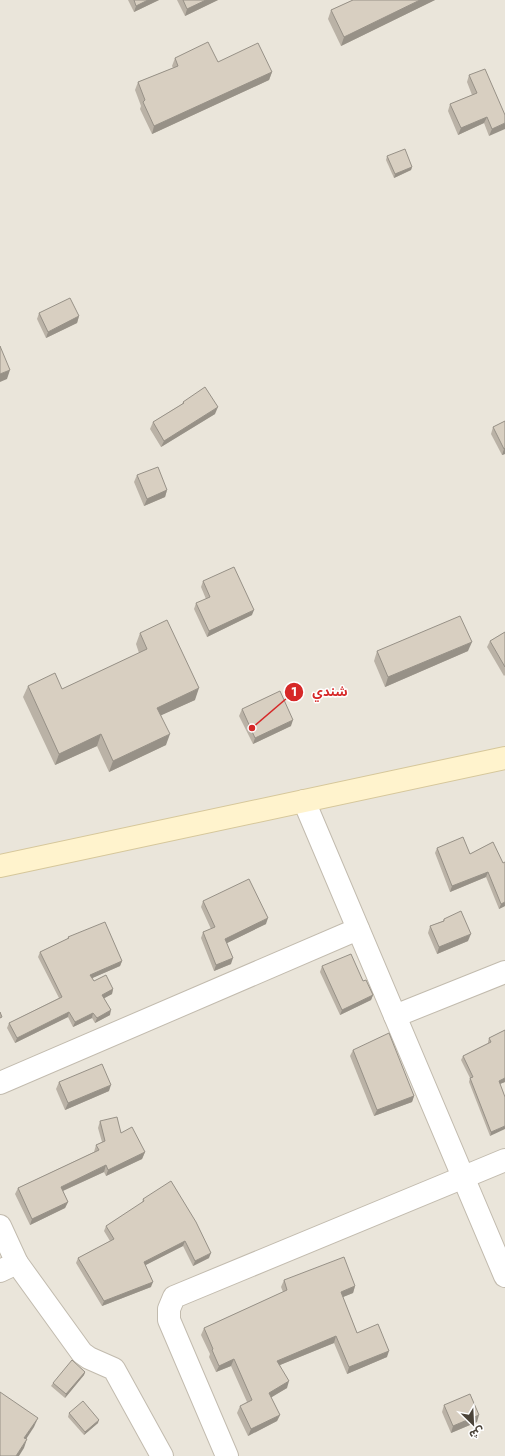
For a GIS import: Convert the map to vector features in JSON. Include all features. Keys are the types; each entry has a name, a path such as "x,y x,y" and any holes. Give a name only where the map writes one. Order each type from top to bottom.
{"main road":[{"path":"0,866 505,758"}],"street":[{"path":"304,801 505,1276"},
{"path":"0,1083 358,929"},
{"path":"395,1016 505,972"},
{"path":"227,1456 169,1320 169,1309 174,1298 463,1176 505,1160"},
{"path":"0,1226 8,1267 82,1353 89,1358 114,1369 162,1456"}],"shaded area":[{"path":"0,0 505,0 505,1456 0,1456"}],"building":[{"path":"134,0 148,0 136,6"},
{"path":"183,0 206,0 187,9"},
{"path":"353,0 420,0 344,37 331,10"},
{"path":"208,42 218,62 258,43 272,72 154,126 143,102 145,100 138,82 178,66 175,58"},
{"path":"485,69 505,115 505,123 492,129 487,117 461,128 450,104 477,93 469,75"},
{"path":"405,149 412,167 395,174 387,156"},
{"path":"70,298 79,316 48,332 39,313"},
{"path":"0,346 10,370 0,374"},
{"path":"205,387 218,407 164,441 153,422 184,403 183,402"},
{"path":"505,421 505,448 504,449 493,427"},
{"path":"158,467 167,490 147,499 137,475"},
{"path":"234,567 254,610 209,631 196,603 210,597 203,581"},
{"path":"460,616 472,642 388,677 377,651"},
{"path":"167,620 199,688 157,708 170,734 113,761 101,734 59,754 28,686 55,673 62,689 147,649 140,633"},
{"path":"505,632 505,667 490,641"},
{"path":"280,691 293,720 255,738 242,709"},
{"path":"463,837 470,854 493,842 503,863 505,862 505,902 501,904 488,872 452,886 437,848"},
{"path":"249,879 268,918 225,939 233,958 216,965 203,932 215,927 203,901"},
{"path":"461,911 471,934 439,947 430,926 444,921 444,919"},
{"path":"105,922 122,961 90,975 94,981 106,975 113,989 102,995 111,1010 97,1018 93,1013 75,1022 69,1012 17,1038 9,1023 62,997 40,952 69,938 68,937"},
{"path":"351,954 363,981 366,980 373,995 342,1010 322,966"},
{"path":"505,1030 505,1078 499,1081 505,1097 505,1126 491,1132 470,1078 473,1077 463,1056 491,1042 489,1038"},
{"path":"389,1033 414,1096 377,1110 353,1050"},
{"path":"102,1064 111,1085 68,1103 59,1082"},
{"path":"117,1117 121,1133 132,1127 145,1152 108,1170 106,1165 61,1187 68,1202 32,1219 18,1188 99,1150 96,1145 105,1141 100,1121"},
{"path":"171,1181 196,1222 211,1253 195,1261 185,1241 144,1262 153,1282 104,1301 78,1258 114,1239 106,1226"},
{"path":"344,1257 355,1286 341,1292 357,1333 378,1324 389,1351 349,1367 336,1336 277,1361 289,1381 269,1393 280,1415 251,1429 240,1406 252,1400 234,1359 219,1366 204,1328 287,1290 284,1280"},
{"path":"72,1360 85,1372 66,1394 53,1383"},
{"path":"0,1392 38,1418 24,1438 27,1439 16,1456 0,1456"},
{"path":"470,1394 479,1415 453,1426 444,1405"},
{"path":"83,1401 99,1420 85,1432 69,1413"}],"place":[{"name":"شندي","path":"252,728"}]}
